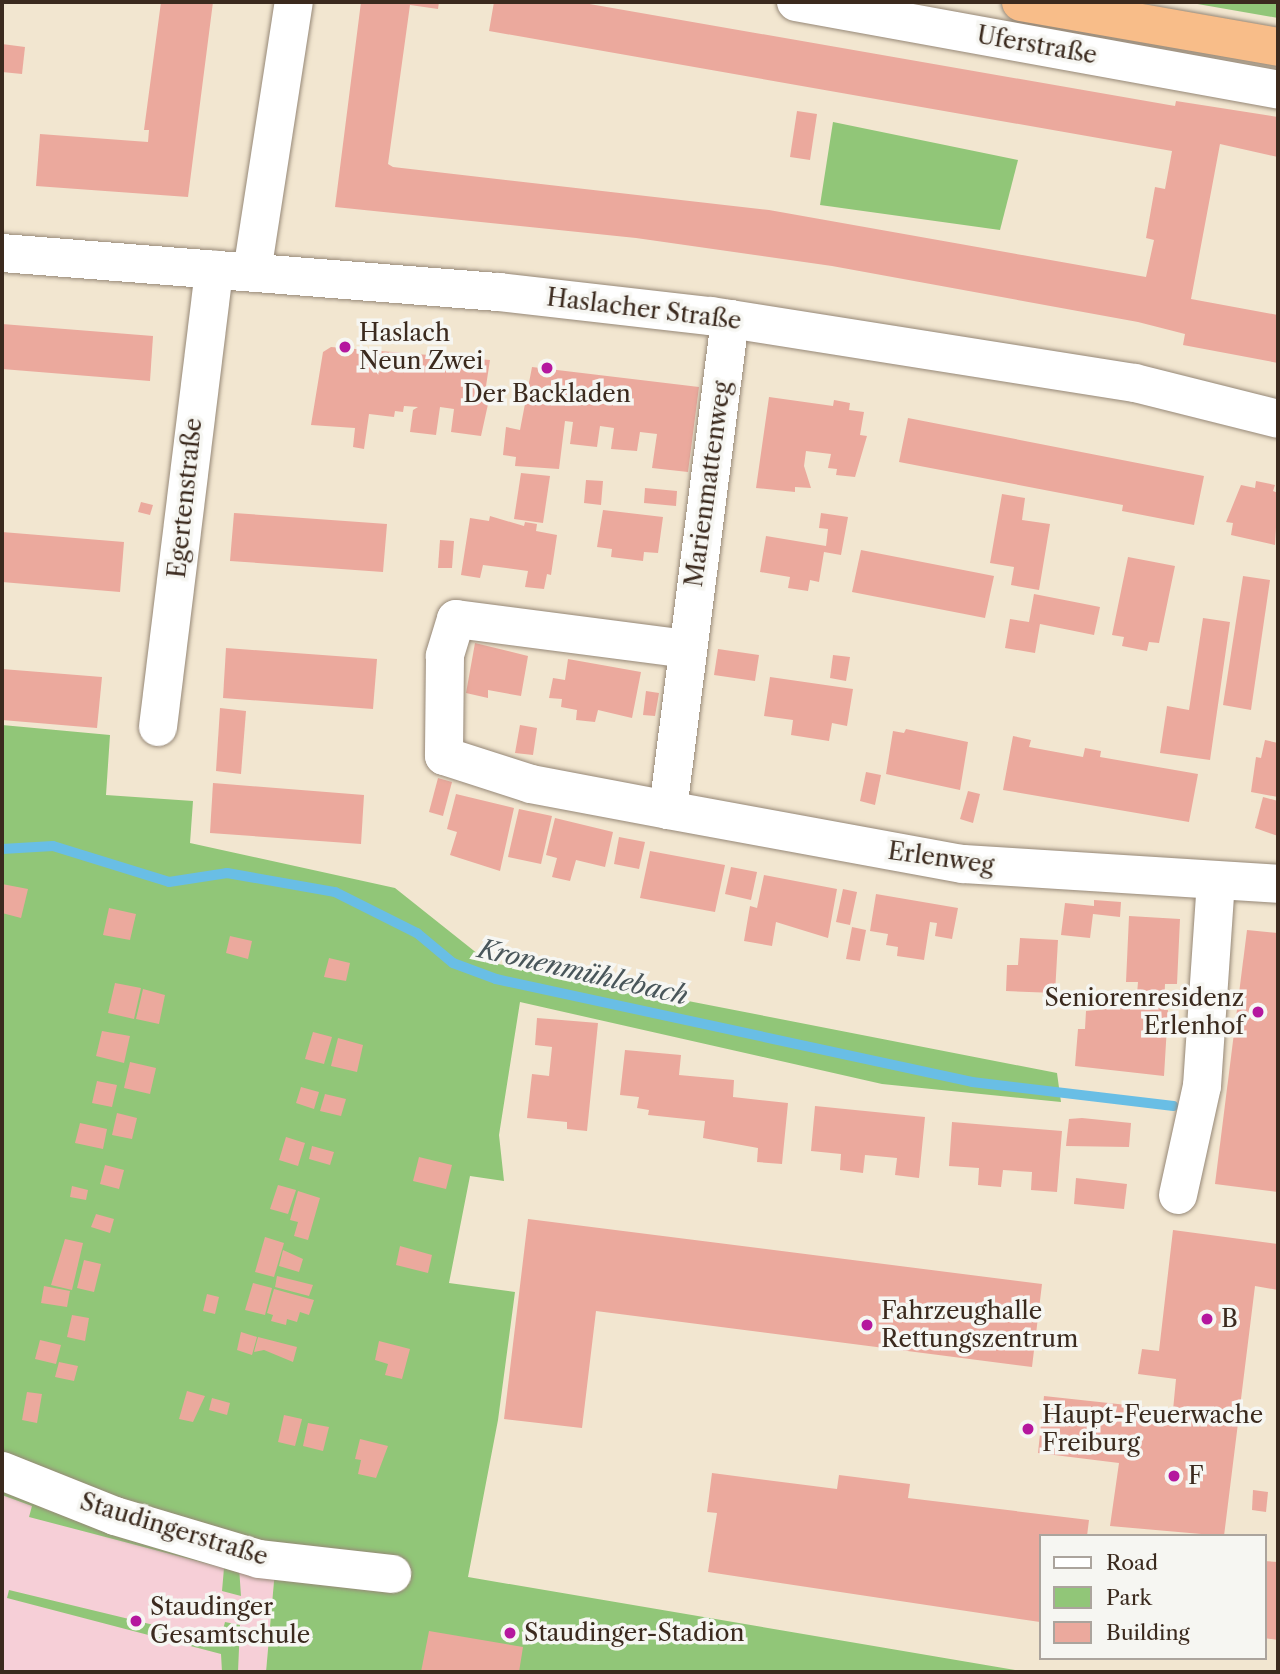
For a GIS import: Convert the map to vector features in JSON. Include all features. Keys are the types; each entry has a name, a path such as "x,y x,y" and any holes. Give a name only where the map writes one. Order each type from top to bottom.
{"highway":[{"path":"1021,2 1278,47"}],"street":[{"path":"252,272 294,2"},
{"name":"Uferstraße","path":"796,2 1278,90"},
{"name":"Haslacher Straße","path":"2,253 499,292 730,319 1135,383 1278,419"},
{"name":"Egertenstraße","path":"158,727 189,447 214,269"},
{"name":"Marienmattenweg","path":"668,810 730,319"},
{"path":"668,810 531,783 444,756 445,656 456,619 687,649"},
{"name":"Erlenweg","path":"668,810 963,864 1216,883 1278,884"},
{"path":"1178,1195 1202,1086 1216,883"},
{"name":"Staudingerstraße","path":"2,1471 115,1516 259,1559 391,1574"}],"shaded area":[{"name":"Staudinger Gesamtschule","path":"2,1495 275,1570 266,1672 2,1672"}],"green space":[{"path":"1186,2 1278,2 1278,18"},
{"path":"833,122 1018,160 1000,230 820,205"},
{"path":"2,725 110,735 106,795 193,801 190,843 395,888 488,962 1057,1073 1061,1102 882,1084 520,1002 499,1135 504,1181 470,1176 449,1283 515,1292 498,1420 468,1577 1027,1672 266,1672 275,1570 40,1508 239,1567 241,1596 222,1591 224,1568 29,1517 32,1506 2,1495"},
{"path":"9,1590 220,1641 225,1622 240,1625 238,1672 222,1672 221,1654 7,1598"}],"building":[{"path":"161,2 213,2 188,197 36,186 40,134 148,142 149,130 144,130"},
{"path":"361,2 439,2 438,9 410,5 388,164 393,167 769,210 1146,277 1154,240 1146,238 1155,187 1165,189 1172,151 489,31 494,2 578,2 1175,106 1176,101 1278,117 1278,157 1220,144 1191,299 1278,315 1278,363 1183,345 1185,334 1138,322 832,266 636,238 335,207"},
{"path":"2,44 25,47 22,74 2,72"},
{"path":"797,111 817,114 810,160 790,157"},
{"path":"2,324 153,336 150,381 2,369"},
{"path":"331,347 490,360 486,386 492,386 481,436 451,432 454,409 440,407 436,435 410,432 413,410 418,407 404,406 403,412 395,411 394,417 369,414 364,449 353,447 355,428 311,425 323,352"},
{"path":"532,367 699,387 688,472 652,468 657,434 640,432 637,451 611,449 614,428 600,426 597,447 570,444 573,422 565,421 559,469 515,466 516,457 503,455 506,427 520,430"},
{"path":"769,397 833,406 834,400 850,403 849,410 864,412 860,435 867,436 855,477 836,475 837,469 828,468 831,454 806,451 804,466 811,488 795,487 795,492 756,488"},
{"path":"908,418 1204,476 1194,525 1122,511 1123,505 899,462"},
{"path":"521,473 550,476 543,523 514,519"},
{"path":"586,480 603,481 601,505 584,503"},
{"path":"1256,481 1275,485 1273,491 1278,493 1275,545 1231,535 1233,523 1226,522 1241,485 1255,488"},
{"path":"645,488 677,491 676,506 644,503"},
{"path":"1002,494 1025,498 1022,520 1050,524 1039,590 1011,585 1014,567 990,563"},
{"path":"141,502 153,505 150,515 138,512"},
{"path":"603,510 663,517 658,553 644,552 643,561 611,557 612,549 597,547"},
{"path":"234,513 387,524 383,572 230,561"},
{"path":"821,513 848,517 841,555 824,552 819,582 810,580 808,591 788,588 790,577 760,572 766,536 826,546 828,529 819,528"},
{"path":"490,516 524,526 525,522 537,524 536,531 557,535 551,575 547,574 544,589 525,587 528,571 483,565 480,578 461,575 470,518 489,521"},
{"path":"2,532 124,542 120,592 2,582"},
{"path":"440,540 454,541 452,568 438,568"},
{"path":"861,550 994,576 985,618 852,592"},
{"path":"1128,557 1175,566 1159,643 1149,642 1147,651 1122,646 1124,637 1112,635"},
{"path":"1243,576 1270,580 1251,710 1223,705"},
{"path":"1034,594 1100,607 1094,635 1040,624 1035,653 1005,648 1010,619 1029,622"},
{"path":"1203,618 1230,622 1210,760 1160,753 1167,706 1189,710"},
{"path":"475,643 528,656 521,696 488,690 488,698 466,693"},
{"path":"226,648 377,659 373,709 223,698"},
{"path":"718,649 759,655 755,681 714,675"},
{"path":"833,655 850,657 846,681 830,678"},
{"path":"568,659 641,672 632,718 598,710 595,722 576,720 577,710 561,707 562,699 549,698 553,678 565,680"},
{"path":"2,669 102,677 97,728 2,720"},
{"path":"770,677 853,689 847,726 832,723 829,741 791,735 793,720 764,716"},
{"path":"646,691 659,693 655,716 643,715"},
{"path":"220,708 246,711 241,774 216,771"},
{"path":"520,725 537,728 533,755 515,753"},
{"path":"906,729 968,742 960,790 886,774 893,731 904,733"},
{"path":"1013,736 1031,740 1029,747 1083,757 1085,748 1101,751 1100,757 1198,774 1189,822 1003,790"},
{"path":"1265,740 1278,743 1278,797 1251,792 1256,757 1261,758"},
{"path":"866,772 881,775 875,805 860,801"},
{"path":"438,778 452,782 443,816 429,812"},
{"path":"213,783 364,795 361,844 210,833"},
{"path":"968,791 980,794 973,823 960,819"},
{"path":"456,794 514,808 500,871 450,855 457,832 447,829"},
{"path":"1263,797 1278,801 1278,836 1255,828"},
{"path":"519,809 552,816 541,864 508,857"},
{"path":"555,818 613,832 605,867 576,860 570,881 552,877 557,858 546,855"},
{"path":"619,837 645,842 639,869 614,864"},
{"path":"650,851 725,865 715,912 640,898"},
{"path":"731,867 757,872 751,900 725,894"},
{"path":"764,875 837,889 828,938 776,922 772,946 744,941 750,906 757,908"},
{"path":"2,884 28,889 21,918 2,913"},
{"path":"843,889 857,892 850,925 836,922"},
{"path":"876,894 958,908 952,939 935,936 937,923 930,922 924,960 897,956 898,947 886,945 888,934 870,931"},
{"path":"1094,900 1121,902 1120,917 1093,914 1090,938 1061,935 1065,903 1094,906"},
{"path":"109,908 136,914 130,940 103,935"},
{"path":"1129,916 1180,919 1177,984 1165,984 1164,1010 1168,1010 1164,1076 1075,1066 1078,1029 1085,1029 1086,1011 1126,1007 1127,994 1137,994 1138,982 1126,982"},
{"path":"852,927 866,930 860,961 846,959"},
{"name":"Seniorenresidenz Erlenhof","path":"1247,930 1278,933 1278,1192 1215,1184"},
{"path":"230,936 252,941 248,959 226,953"},
{"path":"1020,938 1058,940 1055,993 1006,991 1007,965 1018,965"},
{"path":"329,958 350,963 346,981 324,977"},
{"path":"115,983 141,988 134,1019 108,1013"},
{"path":"143,989 165,995 159,1024 136,1019"},
{"path":"537,1018 598,1023 587,1131 567,1129 567,1122 527,1118 532,1074 549,1076 552,1047 535,1045"},
{"path":"102,1031 130,1036 124,1063 96,1056"},
{"path":"313,1032 332,1037 324,1064 305,1059"},
{"path":"338,1038 363,1045 357,1072 331,1066"},
{"path":"625,1050 681,1055 679,1075 734,1080 733,1097 788,1103 782,1164 757,1162 758,1148 703,1138 705,1121 648,1115 649,1110 637,1108 639,1097 620,1095"},
{"path":"130,1062 156,1068 150,1094 124,1088"},
{"path":"97,1081 117,1085 112,1107 92,1103"},
{"path":"301,1087 319,1092 314,1109 296,1103"},
{"path":"325,1094 346,1099 341,1116 320,1111"},
{"path":"815,1106 925,1117 919,1178 895,1175 897,1158 865,1155 863,1173 840,1170 841,1154 811,1151"},
{"path":"117,1113 137,1118 132,1139 112,1135"},
{"path":"1069,1119 1131,1123 1129,1147 1066,1146"},
{"path":"952,1122 1062,1131 1057,1192 1031,1190 1032,1172 1003,1170 1001,1187 978,1185 979,1168 949,1166"},
{"path":"80,1123 107,1129 103,1149 75,1143"},
{"path":"286,1137 305,1143 298,1166 279,1160"},
{"path":"312,1146 334,1152 330,1165 309,1159"},
{"path":"419,1157 452,1165 446,1189 413,1181"},
{"path":"105,1165 124,1170 119,1189 100,1184"},
{"path":"1076,1178 1127,1184 1124,1209 1074,1204"},
{"path":"278,1185 296,1190 288,1214 270,1209"},
{"path":"72,1186 88,1190 86,1200 70,1197"},
{"path":"298,1191 320,1198 308,1240 294,1236 298,1222 290,1220"},
{"path":"96,1214 114,1219 110,1233 91,1227"},
{"name":"Fahrzeughalle Rettungszentrum","path":"528,1219 1042,1284 1032,1367 596,1311 582,1428 504,1419"},
{"path":"1173,1230 1278,1244 1278,1290 1255,1286 1224,1534 1110,1526 1119,1463 1038,1453 1044,1396 1173,1410 1176,1379 1138,1374 1142,1349 1159,1351"},
{"path":"265,1237 284,1243 274,1277 255,1272"},
{"path":"65,1239 83,1243 72,1290 51,1285"},
{"path":"400,1246 432,1255 428,1273 396,1265"},
{"path":"283,1250 303,1259 299,1272 279,1266"},
{"path":"84,1260 101,1264 94,1292 77,1288"},
{"path":"277,1276 313,1285 309,1296 275,1287"},
{"path":"253,1283 272,1288 265,1315 245,1310"},
{"path":"44,1286 70,1291 67,1307 41,1303"},
{"path":"274,1289 314,1300 309,1315 300,1312 297,1322 287,1319 286,1325 271,1321 273,1315 267,1313"},
{"path":"207,1294 219,1297 215,1314 203,1311"},
{"path":"72,1315 89,1318 85,1341 67,1337"},
{"path":"241,1332 257,1337 252,1355 237,1350"},
{"path":"258,1337 297,1347 293,1362 264,1350 254,1352"},
{"path":"40,1340 61,1345 56,1364 35,1359"},
{"path":"379,1341 410,1349 402,1379 385,1375 388,1364 375,1360"},
{"path":"59,1362 78,1366 74,1381 55,1377"},
{"path":"187,1391 205,1396 193,1422 179,1419"},
{"path":"27,1392 42,1394 37,1423 22,1420"},
{"path":"212,1398 230,1403 227,1415 209,1410"},
{"path":"284,1415 302,1419 295,1446 278,1442"},
{"path":"308,1423 329,1427 323,1451 303,1446"},
{"path":"360,1439 388,1446 376,1478 358,1474 361,1460 355,1459"},
{"path":"712,1473 837,1489 839,1475 910,1484 908,1498 1089,1520 1087,1534 1038,1534 1038,1622 708,1572 717,1513 707,1512"},
{"path":"1253,1490 1268,1492 1266,1512 1252,1510"},
{"path":"1266,1561 1278,1562 1278,1640 1266,1638"},
{"path":"429,1631 523,1647 519,1672 421,1672"}],"waterway":[{"name":"Kronenmühlebach","path":"2,849 53,846 169,882 227,873 335,892 417,933 453,963 496,979 972,1082 1174,1106"}],"place":[{"name":"Haslach Neun Zwei","path":"345,347"},
{"name":"Der Backladen","path":"547,368"},
{"name":"Seniorenresidenz Erlenhof","path":"1258,1012"},
{"name":"B","path":"1207,1319"},
{"name":"Fahrzeughalle Rettungszentrum","path":"867,1325"},
{"name":"Haupt-Feuerwache Freiburg","path":"1028,1429"},
{"name":"F","path":"1174,1476"},
{"name":"Staudinger Gesamtschule","path":"136,1621"},
{"name":"Staudinger-Stadion","path":"510,1633"}]}
